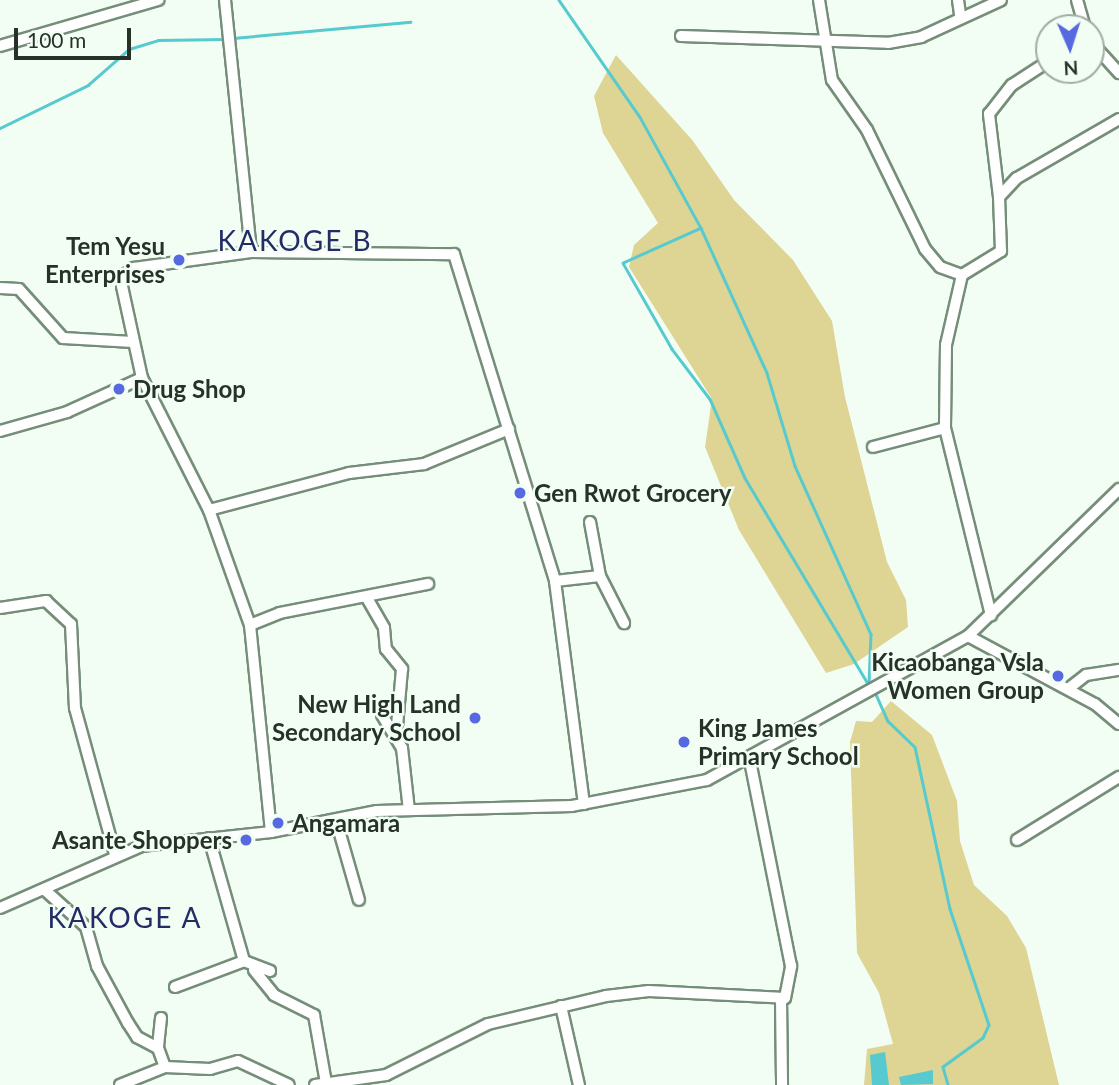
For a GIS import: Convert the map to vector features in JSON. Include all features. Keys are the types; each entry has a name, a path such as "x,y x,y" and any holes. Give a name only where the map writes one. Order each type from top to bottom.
{"street":[{"path":"0,46 158,0"},
{"path":"225,0 251,252"},
{"path":"819,0 832,80 867,130 919,240 940,267 962,275"},
{"path":"958,0 960,15"},
{"path":"681,36 825,43 909,40 960,15 1001,0"},
{"path":"1105,58 1119,73"},
{"path":"991,615 945,428 946,345 962,275 1001,251 999,197 989,114 1012,85 1035,70"},
{"path":"999,197 1021,175 1119,119"},
{"path":"271,832 250,625 209,510 142,378 132,342 122,286 128,272 251,252 454,254 555,581 584,804"},
{"path":"0,288 19,289 63,338 132,342"},
{"path":"0,431 67,412 142,378"},
{"path":"873,447 945,428"},
{"path":"209,510 349,473 424,464 509,429"},
{"path":"0,908 47,891 114,854 409,810 584,804 707,780 751,761 968,635 1119,489"},
{"path":"590,522 600,576 624,623"},
{"path":"555,581 600,576"},
{"path":"250,625 280,613 428,584"},
{"path":"367,598 384,628 386,649 402,670 396,738 409,810"},
{"path":"0,608 46,601 71,624 75,708 98,772 114,854"},
{"path":"968,635 1068,689 1119,723"},
{"path":"1068,689 1086,675 1119,670"},
{"path":"382,715 396,738"},
{"path":"751,761 791,967 791,988 782,999 782,1085"},
{"path":"1017,840 1119,777"},
{"path":"336,820 359,900"},
{"path":"209,838 244,961 274,995 314,1015 320,1084 397,1071 476,1029 561,1006 643,992 782,999"},
{"path":"47,891 86,927 97,966 128,1023 137,1037 158,1048"},
{"path":"174,987 244,961"},
{"path":"254,970 270,971"},
{"path":"561,1006 579,1085"},
{"path":"161,1018 158,1048 165,1068"},
{"path":"120,1085 165,1068 247,1061 289,1085"}],"shaded area":[{"path":"616,55 693,141 734,200 793,260 832,321 845,397 887,562 906,600 908,627 854,664 826,673 739,530 705,447 712,399 629,267 634,245 658,223 603,133 594,96"},
{"path":"891,701 932,735 957,801 960,841 974,885 1007,916 1026,948 1059,1085 864,1085 867,1049 893,1044 879,993 857,953 850,742 856,721 872,722"}],"water":[{"path":"885,1052 889,1085 872,1085 870,1055"},
{"path":"933,1070 933,1084 901,1085 899,1077"}],"waterway":[{"path":"559,0 640,117 701,228 623,263 672,349 710,399 745,478 870,687"},
{"path":"233,38 410,22"},
{"path":"0,128 88,85 129,49 158,40 226,39"},
{"path":"701,228 767,373 795,466 871,634 869,683"},
{"path":"875,692 888,721 915,747 950,909 989,1025 983,1038 943,1067 948,1085"}],"place":[{"name":"Tem Yesu Enterprises","path":"179,260"},
{"name":"Drug Shop","path":"119,389"},
{"name":"Gen Rwot Grocery","path":"520,493"},
{"name":"Kicaobanga Vsla Women Group","path":"1058,676"},
{"name":"New High Land Secondary School","path":"475,718"},
{"name":"King James Primary School","path":"684,742"},
{"name":"Angamara","path":"278,823"},
{"name":"Asante Shoppers","path":"246,840"}],"district":[{"name":"KAKOGE B","path":"295,240"},
{"name":"KAKOGE A","path":"125,917"}]}
